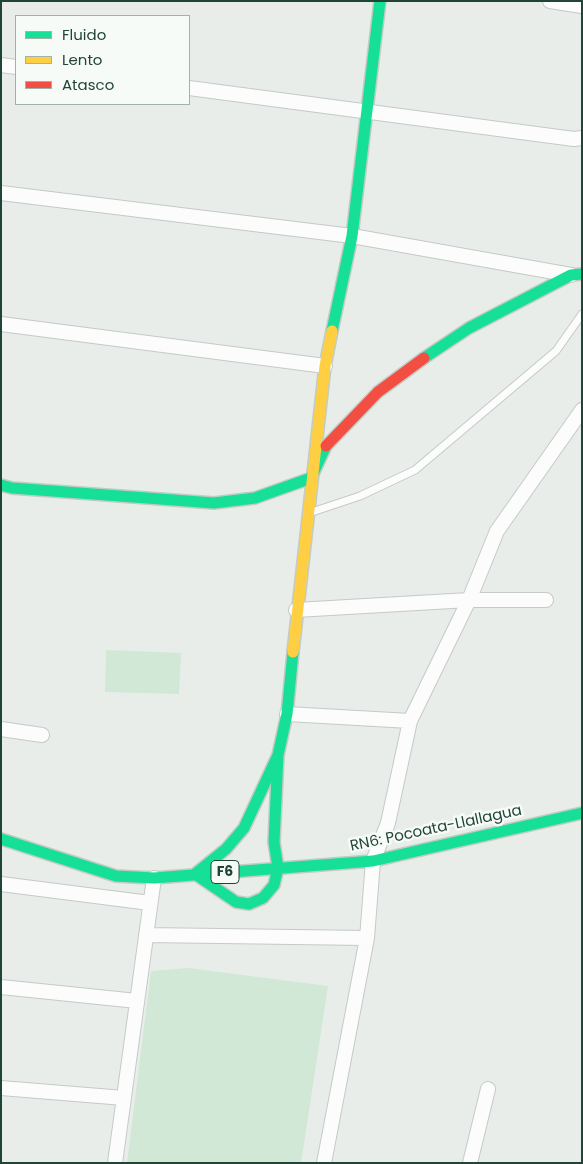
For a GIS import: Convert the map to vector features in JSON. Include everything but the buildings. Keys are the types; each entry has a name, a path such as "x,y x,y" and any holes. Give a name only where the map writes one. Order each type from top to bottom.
{"main road":[{"path":"274,886 278,868 274,842 278,754 287,714 306,514 326,366 352,236 380,1"},
{"path":"1,485 12,488 214,503 255,498 311,478 326,445 378,392 416,362 469,328 576,274"},
{"path":"278,754 244,828 229,845 195,874 226,898 249,904 263,898 284,876 302,866"},
{"name":"RN6: Pocoata-Llallagua","path":"1,839 116,876 154,878 373,860 452,844 582,812"},
{"path":"236,902 220,883 218,873 229,845 247,836 258,837 274,842 284,856 302,866"}],"street":[{"path":"550,1 582,6"},
{"path":"1,65 15,67"},
{"path":"190,88 367,110 574,139 582,138"},
{"path":"1,193 352,236 576,274"},
{"path":"1,324 326,366"},
{"path":"324,1163 368,938 373,860 388,823 410,720 469,600 496,531 582,410"},
{"path":"296,610 469,600 546,600"},
{"path":"287,714 410,720"},
{"path":"1,729 42,735"},
{"path":"115,1163 154,878"},
{"path":"1,884 150,903"},
{"path":"146,935 368,938"},
{"path":"1,987 137,1001"},
{"path":"1,1088 124,1098"},
{"path":"470,1163 488,1090"}],"lane":[{"path":"306,514 360,496 415,470 556,351 582,314"}],"green space":[{"path":"106,650 181,653 179,694 105,692"},
{"path":"188,968 328,986 301,1163 127,1163 151,971"}],"traffic: fast":[{"path":"332,331 352,236 380,1"},
{"path":"424,358 469,328 571,275 582,274"},
{"path":"1,485 12,488 214,503 255,498 311,478 326,446"},
{"path":"278,755 244,828 226,849 195,874 236,902 249,904 263,898 274,885 278,868 274,842 278,755 287,714 293,652"},
{"path":"1,839 116,876 154,878 373,861 582,813"}],"traffic: slow":[{"path":"293,652 325,366 332,331"}],"traffic: jam":[{"path":"326,446 378,392 424,358"}]}
